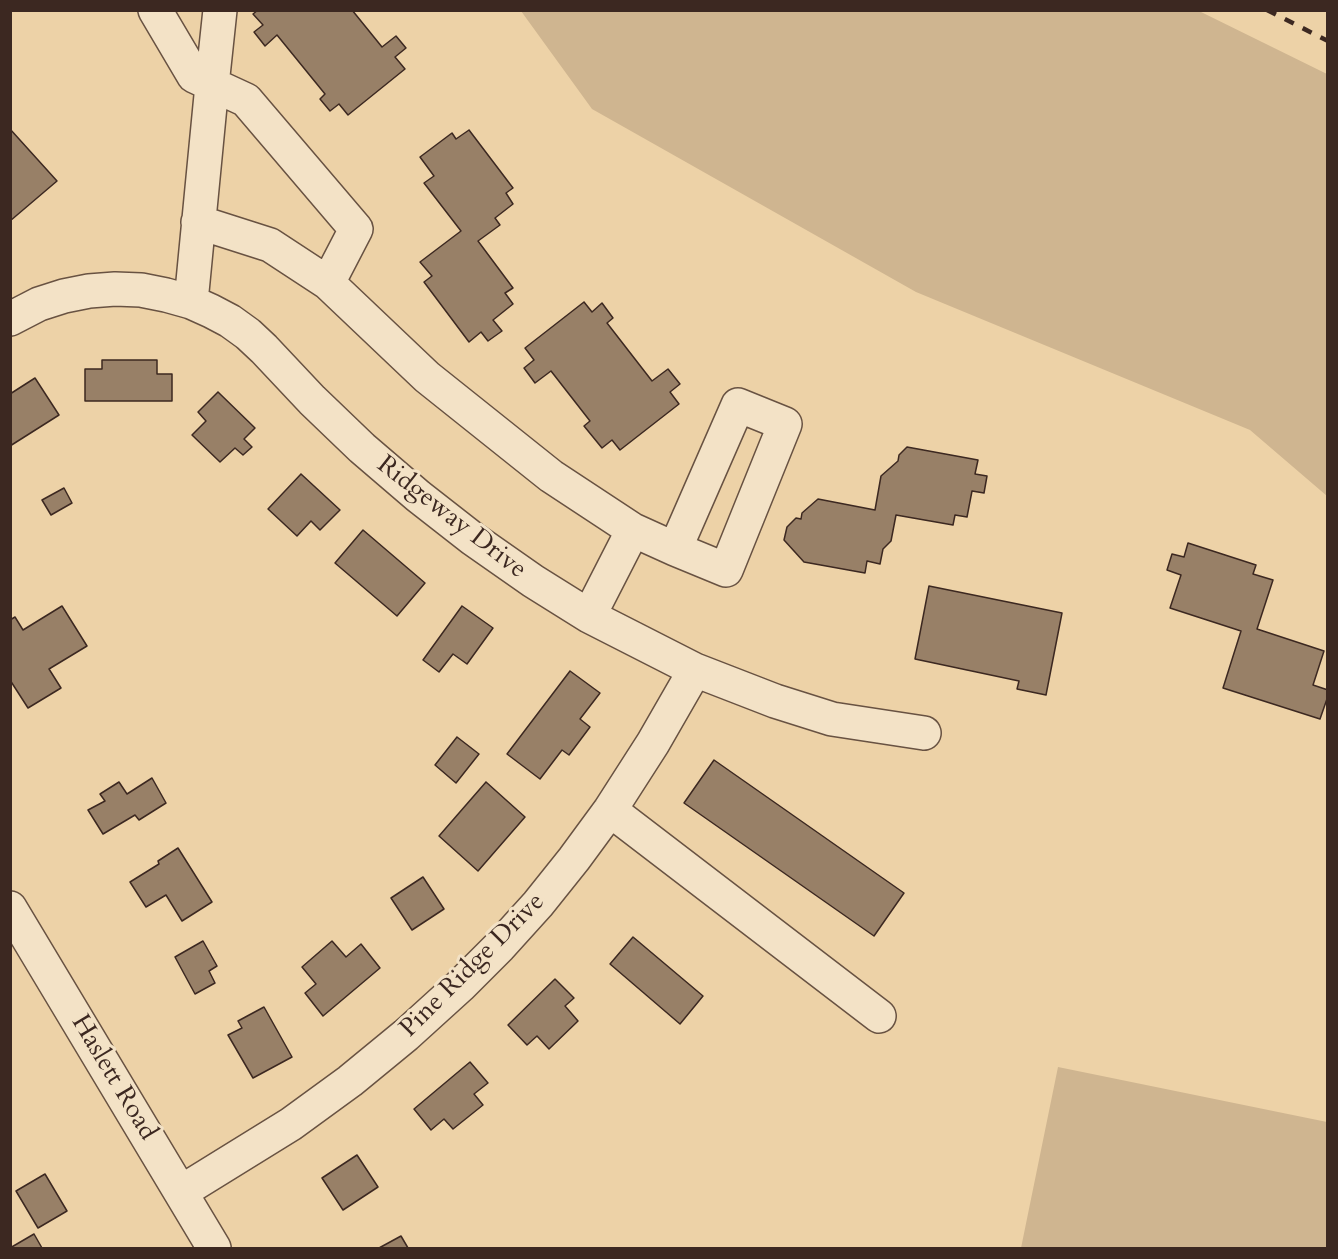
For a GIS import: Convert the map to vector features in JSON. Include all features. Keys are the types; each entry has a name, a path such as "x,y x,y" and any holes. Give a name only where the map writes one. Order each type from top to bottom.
{"street":[{"path":"155,10 194,76 246,100 356,229 328,283"},
{"path":"191,302 220,10"},
{"path":"198,222 270,245 328,283 436,384 551,476 633,530 675,549 726,570 785,424 738,405 675,549"},
{"name":"Ridgeway Drive","path":"10,319 39,304 64,296 115,289 141,290 166,295 211,311 230,321 264,348 312,400 362,448 418,496 532,581 590,616 695,670 775,700 832,719 924,733"},
{"path":"590,616 633,530"},
{"name":"Pine Ridge Drive","path":"181,1192 291,1124 350,1081 406,1035 500,946 552,886 610,810 653,743 695,670"},
{"path":"610,810 879,1016"},
{"name":"Haslett Road","path":"10,908 214,1248"}],"shaded area":[{"path":"521,11 1199,11 1327,74 1327,496 1250,430 916,292 592,109"},
{"path":"1058,1067 1327,1122 1327,1248 1021,1248"}],"building":[{"path":"258,10 352,10 382,47 396,36 406,48 395,57 405,69 348,115 339,104 330,111 320,99 325,94 277,35 265,46 254,32 263,25 253,14"},
{"path":"10,129 57,181 10,221"},
{"path":"469,130 513,188 506,193 513,204 495,218 500,225 478,241 513,288 505,293 513,304 493,320 502,331 488,341 481,332 469,342 424,282 432,276 420,262 461,231 424,183 434,176 420,157 452,133 456,139"},
{"path":"584,302 592,312 602,303 613,318 607,323 652,381 668,369 680,384 670,392 679,404 620,450 612,440 602,448 584,426 590,421 551,371 535,383 524,368 534,360 525,348"},
{"path":"102,360 157,360 157,374 172,374 172,401 85,401 85,369 102,369"},
{"path":"35,378 59,415 10,446 10,394"},
{"path":"218,392 255,428 244,439 252,447 243,455 235,448 220,462 192,435 206,421 198,412"},
{"path":"907,447 978,460 975,474 987,476 984,493 972,491 967,517 955,515 953,525 896,515 891,541 883,549 880,564 867,561 865,573 804,562 784,540 787,527 796,518 801,519 802,513 818,499 875,510 881,476 898,461 899,455"},
{"path":"301,474 340,510 320,530 311,521 297,536 268,509"},
{"path":"64,488 72,503 51,515 42,500"},
{"path":"363,530 425,583 397,616 335,563"},
{"path":"1188,543 1256,565 1253,574 1273,580 1257,629 1324,651 1313,685 1328,690 1320,719 1223,688 1241,631 1170,608 1181,575 1167,570 1172,554 1184,557"},
{"path":"929,586 1062,613 1046,695 1017,689 1019,681 915,659"},
{"path":"62,606 87,646 49,669 61,688 28,708 10,680 10,620 15,617 23,630"},
{"path":"462,606 493,628 467,664 453,654 439,672 423,660"},
{"path":"570,671 600,693 580,719 590,727 569,755 562,750 540,779 507,754"},
{"path":"457,737 479,754 456,783 435,765"},
{"path":"714,760 904,893 874,936 684,803"},
{"path":"152,778 166,803 139,820 135,815 103,834 88,810 105,801 100,794 119,782 127,794"},
{"path":"486,782 525,817 478,871 439,836"},
{"path":"178,848 212,902 182,921 166,895 146,907 130,882 159,864 158,861"},
{"path":"423,877 444,909 412,930 391,898"},
{"path":"633,937 703,996 680,1024 610,964"},
{"path":"203,941 217,966 209,971 215,983 195,994 175,957"},
{"path":"332,941 346,957 361,944 380,968 323,1016 305,993 316,984 302,967"},
{"path":"555,979 574,998 565,1006 578,1021 549,1049 537,1036 527,1045 508,1025"},
{"path":"264,1007 292,1057 253,1078 228,1035 242,1028 238,1021"},
{"path":"470,1062 488,1083 474,1094 483,1105 453,1129 444,1119 431,1130 414,1109"},
{"path":"357,1155 378,1187 343,1210 322,1178"},
{"path":"45,1174 67,1211 38,1228 16,1191"},
{"path":"34,1234 42,1248 10,1248"},
{"path":"401,1236 408,1248 379,1248"}],"railway":[{"path":"1267,10 1328,41"}]}
